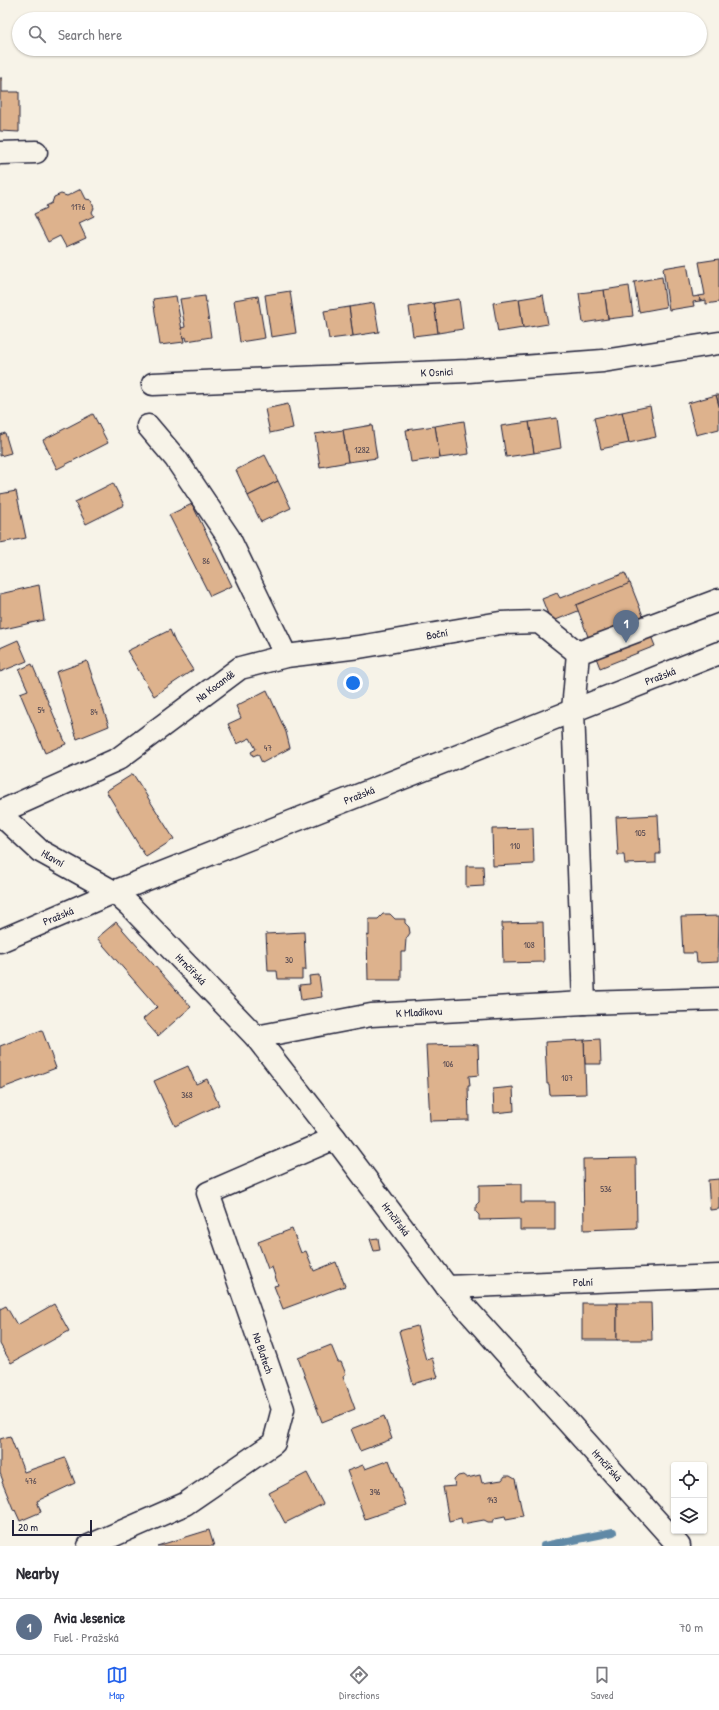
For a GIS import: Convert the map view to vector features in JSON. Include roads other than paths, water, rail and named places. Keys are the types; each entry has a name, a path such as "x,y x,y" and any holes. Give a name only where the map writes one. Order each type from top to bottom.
{"street":[{"path":"0,153 36,152"},
{"name":"K Osnici","path":"153,384 468,371 603,361 719,343"},
{"path":"148,426 176,459 228,538 286,656"},
{"path":"584,1003 572,710 578,653 719,600"},
{"name":"Boční","path":"286,656 359,647 500,623 539,622 578,653"},
{"name":"Pražská","path":"0,941 114,892 719,653"},
{"name":"Na Kocandě","path":"0,813 118,759 240,668 286,656"},
{"name":"Hlavní","path":"0,813 40,851 114,892"},
{"name":"Hrnčířská","path":"114,892 130,906 256,1037 335,1138 447,1287 679,1546"},
{"name":"K Mladíkovu","path":"256,1037 371,1015 584,1003 719,999"},
{"name":"Na Blatech","path":"89,1546 185,1504 274,1443 283,1410 208,1194 335,1138"},
{"name":"Polní","path":"447,1287 719,1276"}],"waterway":[{"path":"544,1546 613,1532"}],"place":[{"name":"Avia Jesenice","path":"626,643"}]}
